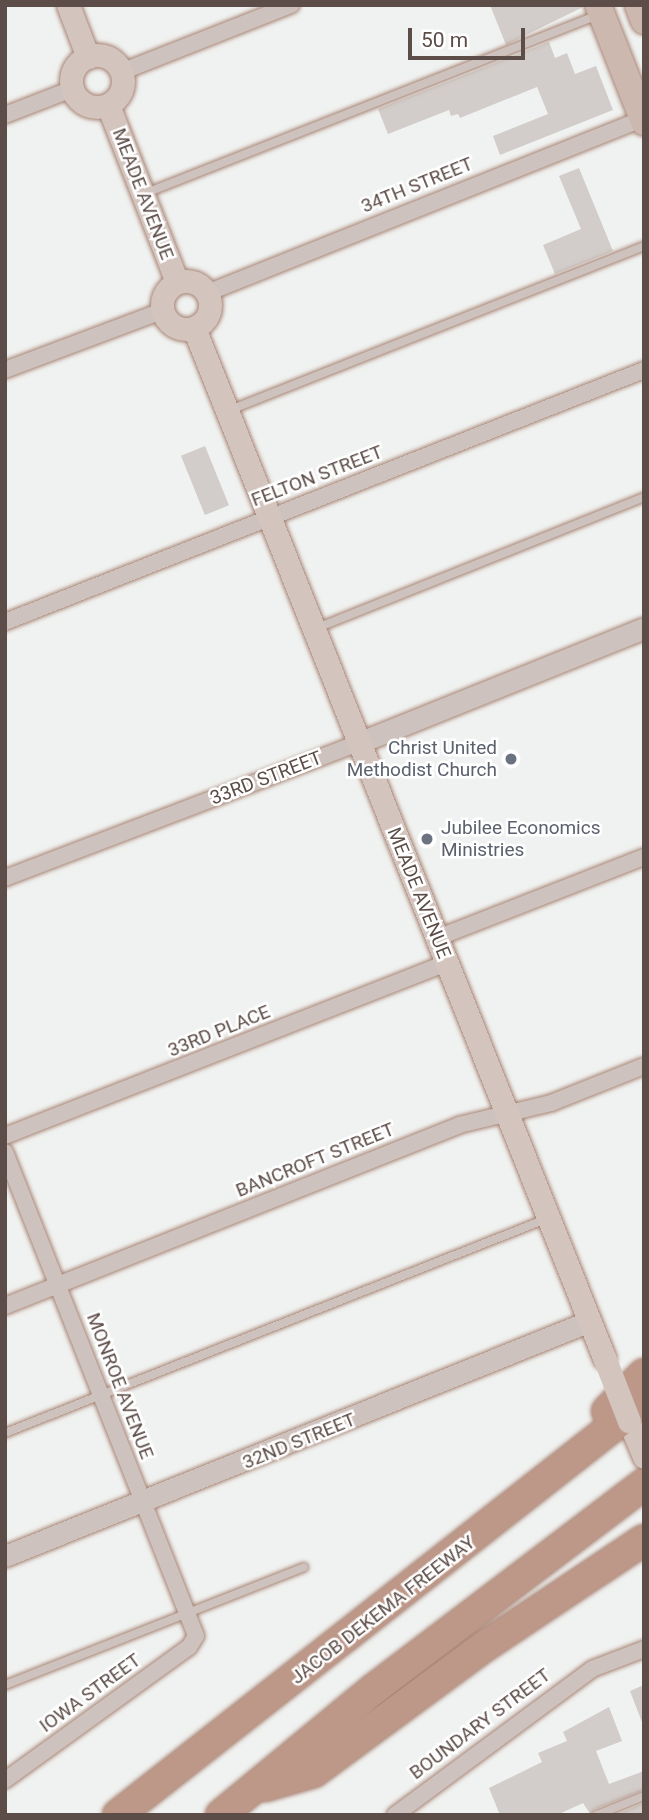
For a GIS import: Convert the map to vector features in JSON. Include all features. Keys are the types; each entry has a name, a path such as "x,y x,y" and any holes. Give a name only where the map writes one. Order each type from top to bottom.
{"highway":[{"path":"509,1510 644,1374"},
{"name":"JACOB DEKEMA FREEWAY","path":"118,1815 644,1402"},
{"path":"221,1815 374,1689 644,1484"},
{"path":"254,1789 314,1772 485,1646 644,1540"}],"main road":[{"path":"68,5 89,57"},
{"path":"638,5 644,21"},
{"path":"600,10 643,119"},
{"path":"89,57 107,57 121,72 119,95 108,105 88,106 72,89 73,71 89,57"},
{"name":"MEADE AVENUE","path":"108,105 177,282"},
{"path":"177,282 195,282 207,293 210,309 194,328 178,328 162,311 164,296 177,282"},
{"name":"MEADE AVENUE","path":"194,328 644,1457"}],"street":[{"path":"121,72 291,5"},
{"path":"5,115 72,89"},
{"name":"34TH STREET","path":"207,293 643,119"},
{"path":"5,370 162,311"},
{"name":"FELTON STREET","path":"5,622 644,370"},
{"name":"33RD STREET","path":"5,878 358,743 644,628"},
{"path":"438,938 644,857"},
{"name":"33RD PLACE","path":"5,1136 447,962"},
{"name":"BANCROFT STREET","path":"5,1306 459,1125 551,1103 644,1066"},
{"name":"MONROE AVENUE","path":"5,1152 11,1181 58,1285 196,1636"},
{"name":"32ND STREET","path":"5,1556 143,1503 590,1321"},
{"name":"IOWA STREET","path":"5,1780 189,1647 196,1636"},
{"name":"BOUNDARY STREET","path":"402,1812 592,1669 644,1648"}],"lane":[{"path":"143,194 600,10"},
{"path":"227,411 644,246"},
{"path":"314,629 644,497"},
{"path":"5,1433 550,1218"},
{"path":"5,1685 304,1567"},
{"path":"597,1815 644,1796"}],"building":[{"path":"490,5 583,5 583,7 506,45"},
{"path":"549,42 555,58 567,53 575,74 596,66 613,110 500,155 493,136 548,114 537,87 460,118 458,114 451,116 449,110 388,134 378,109"},
{"path":"579,168 613,251 555,274 543,245 581,229 559,176"},
{"path":"205,446 229,505 205,515 181,456"},
{"path":"644,1685 644,1725 643,1725 630,1691"},
{"path":"609,1707 622,1741 596,1751 609,1784 644,1771 644,1790 595,1809 591,1815 583,1803 557,1815 500,1815 489,1788 542,1762 538,1753 567,1741 563,1732"},
{"path":"644,1803 644,1815 615,1815"}],"place":[{"name":"Christ United Methodist Church","path":"511,759"},
{"name":"Jubilee Economics Ministries","path":"427,839"}]}
